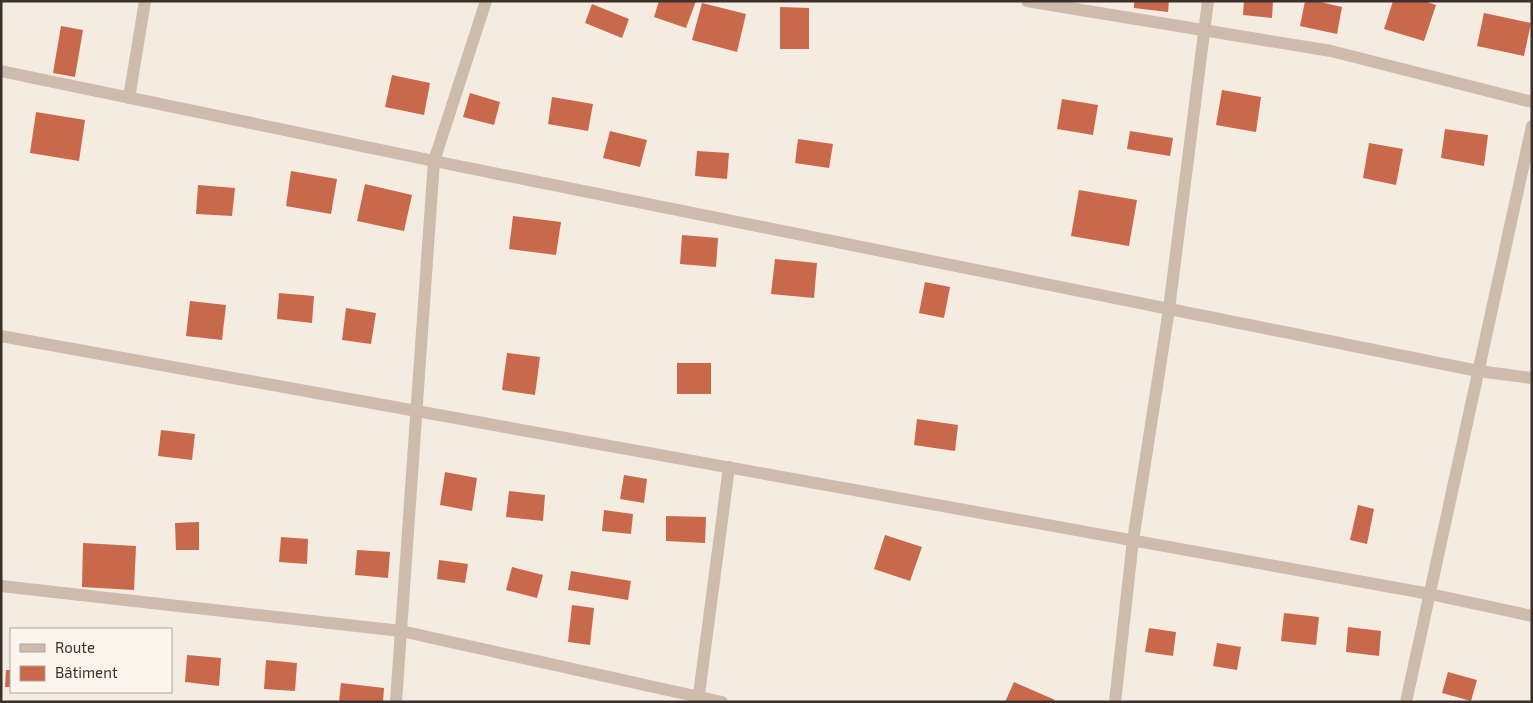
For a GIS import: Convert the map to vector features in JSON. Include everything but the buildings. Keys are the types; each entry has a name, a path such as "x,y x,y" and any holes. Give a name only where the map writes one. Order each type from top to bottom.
{"street":[{"path":"129,98 145,1"},
{"path":"396,702 434,161 486,1"},
{"path":"1027,1 1331,51 1532,102"},
{"path":"1115,702 1133,540 1169,309 1208,1"},
{"path":"1,71 434,161 1478,371 1532,378"},
{"path":"1406,702 1532,126"},
{"path":"1,336 1430,594 1532,616"},
{"path":"698,699 729,467"},
{"path":"1,586 401,631 698,699 722,702"}]}
